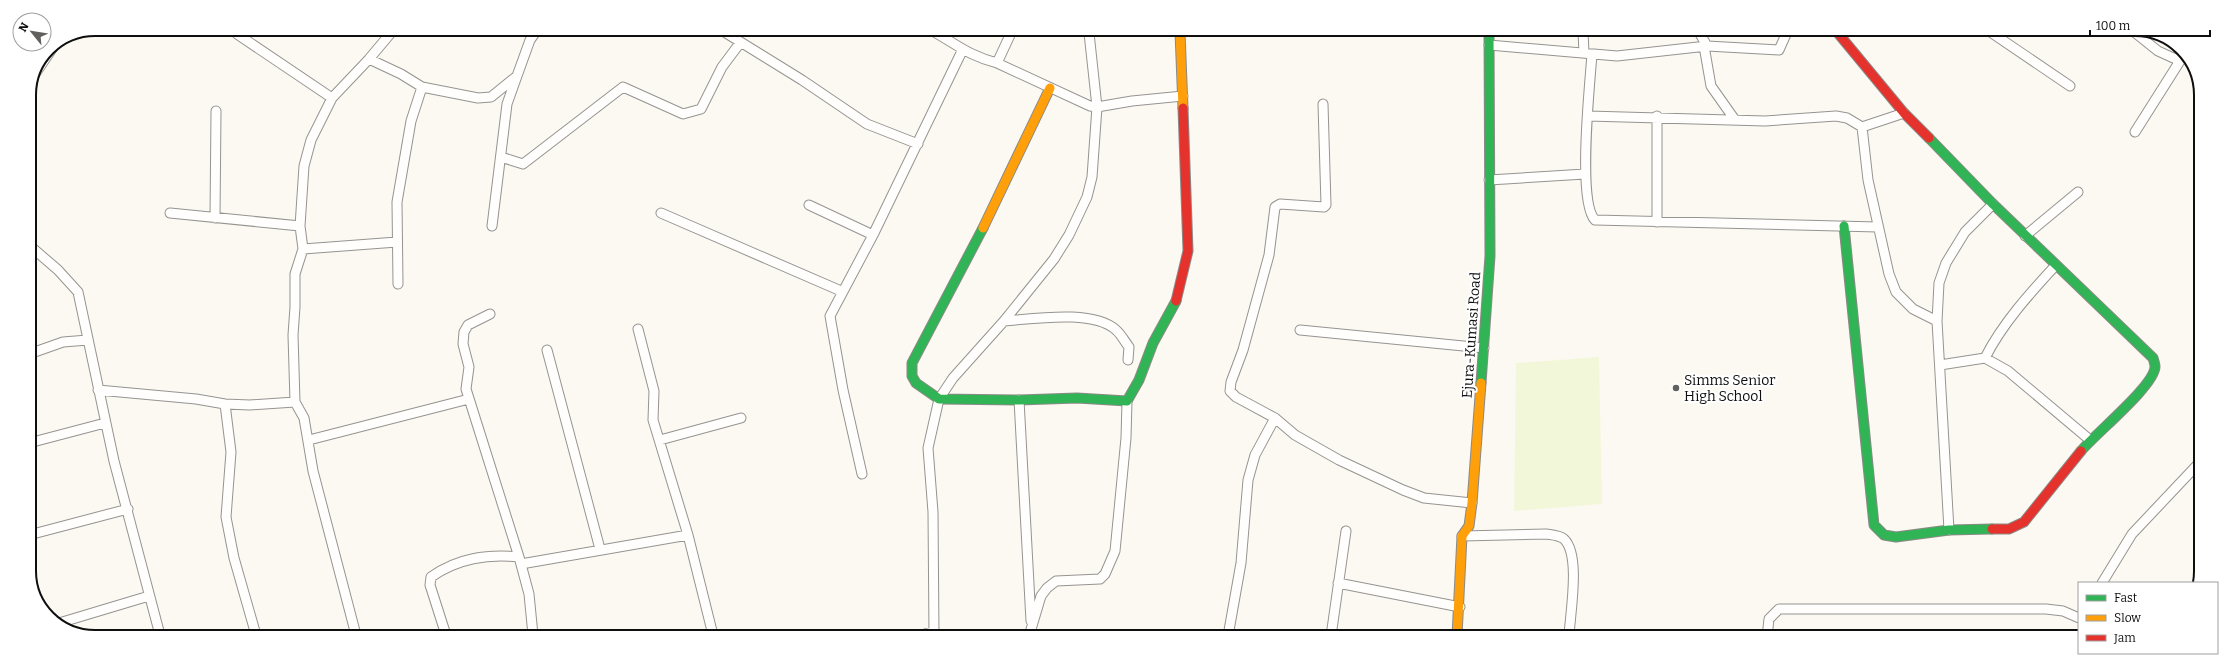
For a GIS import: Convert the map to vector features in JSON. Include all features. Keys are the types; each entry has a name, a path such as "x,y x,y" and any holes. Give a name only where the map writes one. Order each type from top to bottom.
{"street":[{"path":"240,36 332,98"},
{"path":"355,630 313,471 309,440 304,418 295,402 293,335 295,274 303,249 300,226 304,166 311,140 332,98 388,36"},
{"path":"492,226 507,104 530,40 533,36"},
{"path":"730,36 802,80 867,124 918,144"},
{"path":"943,36 962,51 981,59 997,63 1050,88 1097,107 1132,101 1183,96"},
{"path":"997,63 1010,36"},
{"path":"934,630 933,512 928,448 939,399 953,378 1004,320 1054,258 1069,235 1087,197 1092,178 1097,107 1089,36"},
{"path":"1030,630 1042,596 1056,581 1100,579 1110,565 1114,551 1126,438 1127,401 1139,380 1153,343 1176,302 1188,251 1180,36"},
{"name":"Ejura-Kumasi Road","path":"1458,630 1460,608 1462,536 1469,526 1472,503 1490,256 1489,36"},
{"path":"1584,36 1588,53 1588,116 1585,174 1589,211 1595,220 1878,227"},
{"path":"1701,36 1706,46 1711,86 1735,120"},
{"path":"1489,45 1617,56 1706,46 1779,50 1786,36"},
{"path":"1840,36 1904,113 2025,236 2153,358 2155,367 2153,373 2142,390 2090,440 2024,522 2018,526 2009,529 1949,530 1896,537 1884,535 1878,531 1874,525 1844,226"},
{"path":"1995,36 2070,86"},
{"path":"2135,132 2180,62 2158,51 2140,37"},
{"path":"501,157 522,164 558,134 623,87 683,114 701,109 722,67 740,43"},
{"path":"862,474 843,390 830,316 873,235 962,51"},
{"path":"369,59 401,74 422,87 478,98 491,97 517,76"},
{"path":"398,284 397,202 410,121 422,87"},
{"path":"1050,88 985,224 912,363 912,376 916,383 939,399 1020,400 1077,398 1127,401"},
{"path":"1323,104 1326,205 1324,207 1280,204 1275,206 1269,255 1243,350 1231,382 1230,391 1236,397 1275,418 1295,435 1339,460 1403,490 1424,498 1472,503"},
{"path":"215,218 216,110"},
{"path":"1588,116 1657,116 1765,120 1836,116 1847,118 1862,127 1904,113"},
{"path":"1657,116 1657,222"},
{"path":"1862,127 1868,180 1889,274 1896,292 1913,310 1937,321"},
{"path":"1490,180 1585,174"},
{"path":"2025,236 2078,192"},
{"path":"1949,530 1937,321 1939,283 1946,262 1965,232 1993,204"},
{"path":"809,206 873,235"},
{"path":"170,213 300,226"},
{"path":"661,213 842,291"},
{"path":"303,249 397,242"},
{"path":"36,251 58,270 78,292 105,423 128,509 148,596 158,630"},
{"path":"1985,358 1994,341 2036,286 2056,265"},
{"path":"490,314 468,325 464,332 463,344 469,367 466,389 520,561 529,594 533,630"},
{"path":"1004,320 1077,316 1099,322 1116,329 1129,347 1128,360"},
{"path":"638,329 654,391 653,420 688,535 712,630"},
{"path":"1300,330 1484,348"},
{"path":"36,352 63,342 88,340"},
{"path":"547,350 600,549"},
{"path":"1940,365 1985,358 2008,371 2090,440"},
{"path":"98,390 196,399 225,404 250,405 295,402"},
{"path":"309,440 469,399"},
{"path":"1020,400 1030,630"},
{"path":"225,404 231,452 226,518 234,558 255,630"},
{"path":"660,440 741,418"},
{"path":"1229,630 1241,563 1248,480 1255,456 1275,418"},
{"path":"36,440 105,423"},
{"path":"2103,582 2132,534 2194,468"},
{"path":"36,533 128,509"},
{"path":"1332,630 1346,531"},
{"path":"1462,536 1546,534 1559,536 1565,539 1570,547 1574,564 1569,630"},
{"path":"444,630 430,585 432,577 442,570 475,557 495,555 520,561 688,535"},
{"path":"1338,583 1460,608"},
{"path":"65,621 148,596"},
{"path":"1768,630 1769,619 1779,609 2046,609 2063,612 2078,618"}],"green space":[{"path":"1599,357 1602,504 1514,511 1516,363"}],"traffic: fast":[{"path":"1481,383 1490,256 1489,36"},
{"path":"1929,138 1993,204 2153,358 2155,367 2145,386 2081,451"},
{"path":"1844,226 1874,525 1884,535 1896,537 1949,530 1992,529"},
{"path":"983,228 912,363 912,376 916,383 939,399 1019,400 1077,398 1127,401 1139,380 1153,343 1176,301"}],"traffic: slow":[{"path":"1180,36 1183,108"},
{"path":"983,228 1050,88"},
{"path":"1457,630 1462,536 1469,526 1472,503 1481,383"}],"traffic: jam":[{"path":"1840,36 1904,113 1929,138"},
{"path":"1176,301 1188,251 1183,108"},
{"path":"1992,529 2009,529 2024,522 2081,451"}],"place":[{"name":"Simms Senior High School","path":"1676,388"}]}
